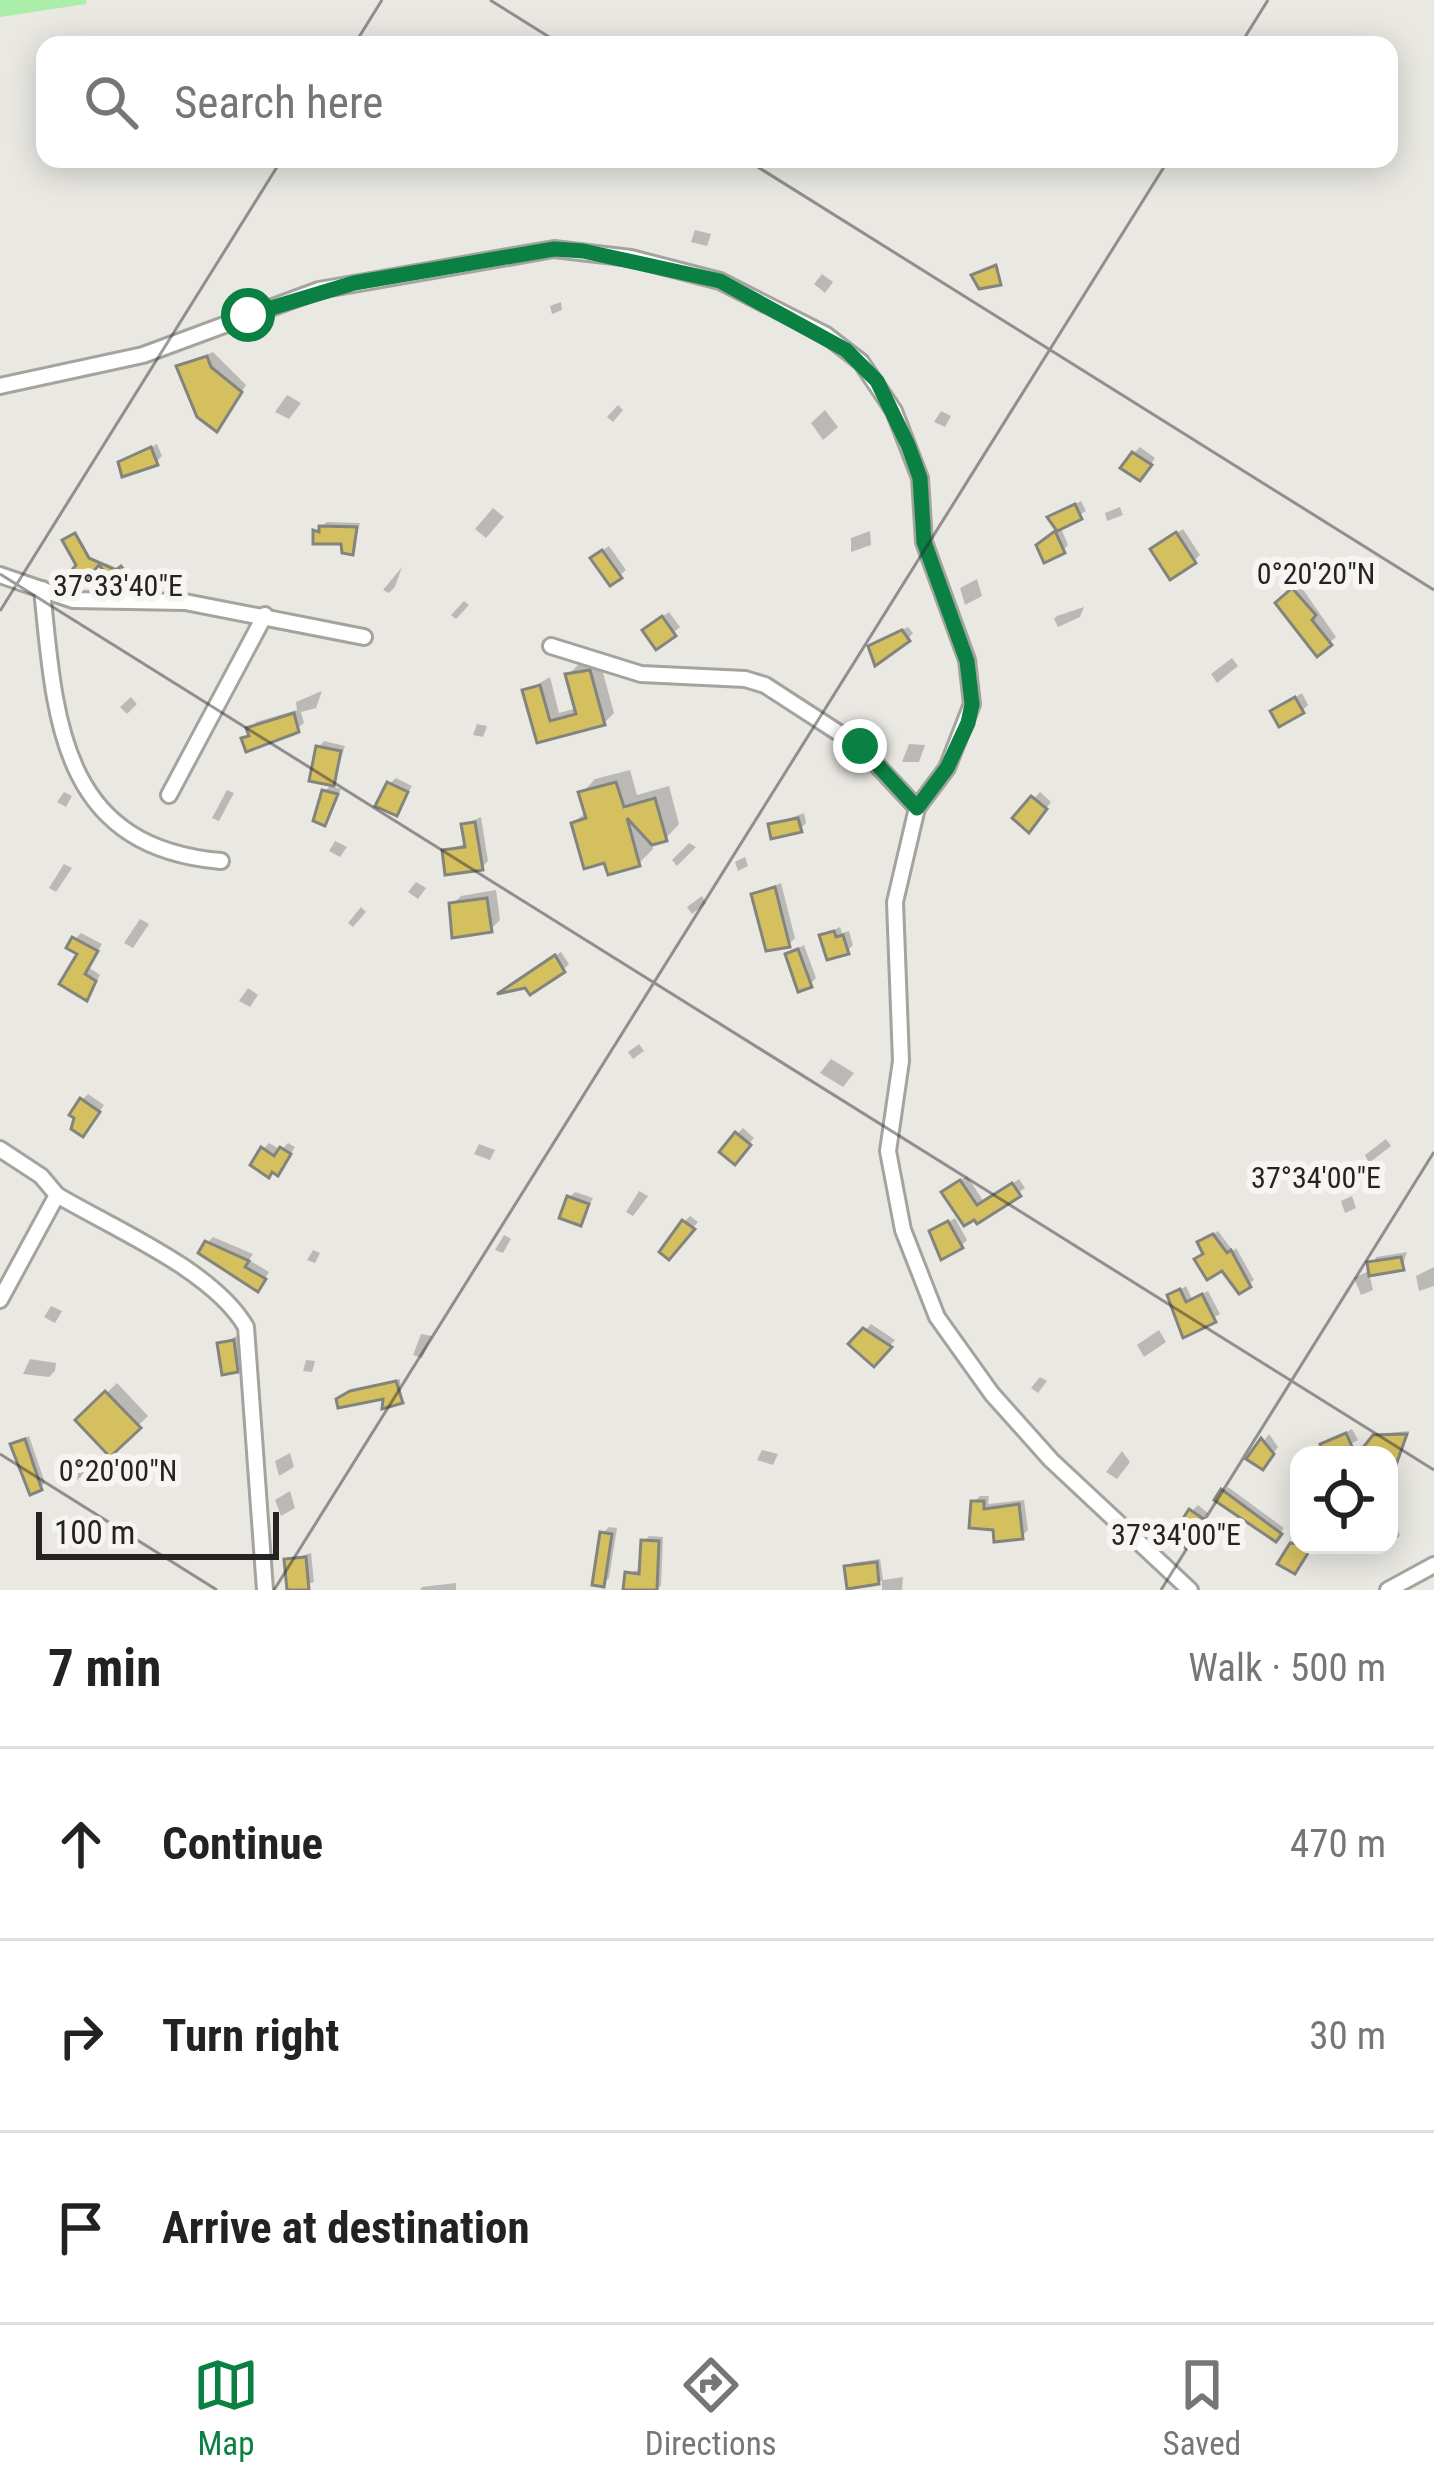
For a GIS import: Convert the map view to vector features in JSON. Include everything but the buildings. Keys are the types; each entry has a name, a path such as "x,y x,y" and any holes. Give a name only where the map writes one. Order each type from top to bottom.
{"street":[{"path":"0,386 143,355 319,290 554,249 691,272 764,302 826,335 869,371 894,411 920,478 924,542 967,661 972,704 947,768 917,808 895,902 901,1061 888,1151 893,1192 912,1260 937,1317 1003,1407 1051,1460 1190,1590"},
{"path":"0,574 73,600 185,602 364,637"},
{"path":"42,590 55,712 76,779 117,826 179,857 221,861"},
{"path":"169,795 265,615"},
{"path":"551,646 641,674 745,679 765,685 860,746 917,808"},
{"path":"0,1149 41,1176 56,1195 220,1293 246,1327 265,1590"},
{"path":"0,1300 56,1195"},
{"path":"1388,1590 1434,1565"}],"green space":[{"path":"0,0 86,0 86,4 0,17"}],"route":[{"path":"248,315 319,290 554,249 631,258 720,281 826,335 877,381 908,445 920,478 924,542 967,661 972,704 961,742 917,808 860,746"}]}
